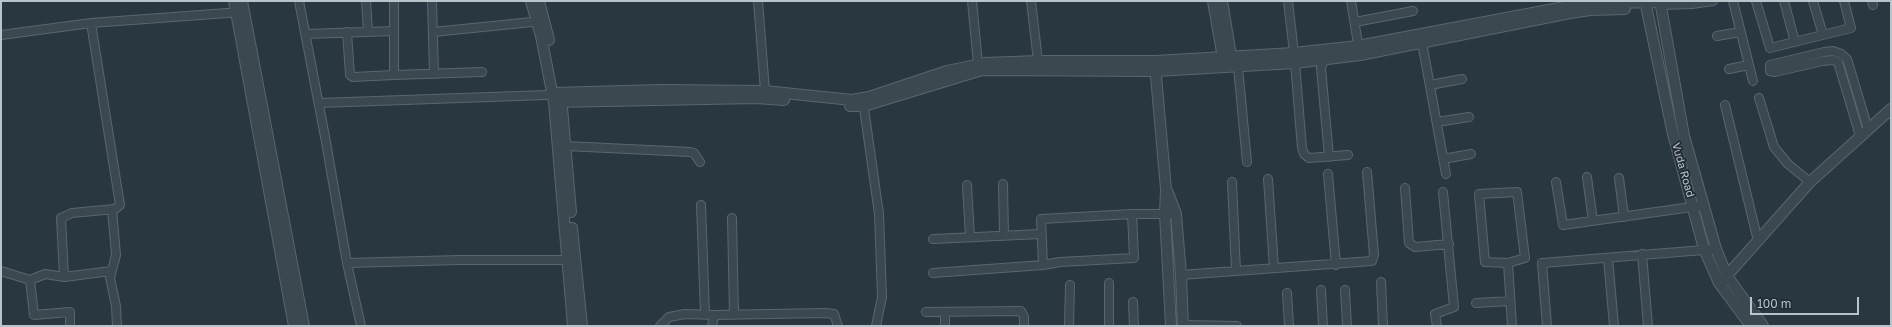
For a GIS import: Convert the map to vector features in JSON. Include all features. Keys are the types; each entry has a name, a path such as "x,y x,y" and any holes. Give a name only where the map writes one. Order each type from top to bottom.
{"street":[{"path":"234,1 240,12 299,326"},
{"path":"240,12 242,1"},
{"path":"299,1 319,103 347,263 361,326"},
{"path":"366,1 368,31"},
{"path":"394,1 394,75"},
{"path":"432,1 434,74"},
{"path":"531,1 541,21"},
{"path":"538,1 555,97 566,146 573,326"},
{"path":"758,1 765,91"},
{"path":"972,1 978,64"},
{"path":"1031,1 1038,61"},
{"path":"1213,1 1230,64"},
{"path":"1222,1 1230,64 1247,162"},
{"path":"1288,1 1295,58 1302,151 1309,158 1348,155"},
{"path":"1352,1 1359,51"},
{"path":"1295,58 1324,60 1359,51 1580,4 1640,5 1712,1"},
{"path":"1733,1 1753,81"},
{"path":"1756,1 1770,48 1851,28 1844,1"},
{"path":"1784,1 1795,42"},
{"path":"1813,1 1823,35"},
{"name":"Vuda Road","path":"1661,4 1695,207 1697,249 1719,284 1748,324"},
{"name":"Vuda Road","path":"1640,5 1673,134 1695,207 1716,249 1727,276 1763,326"},
{"path":"1355,22 1412,11"},
{"path":"1,35 91,23 240,12"},
{"path":"433,32 541,21"},
{"path":"64,277 61,218 72,213 112,209 118,207 120,202 91,23"},
{"path":"306,34 394,31"},
{"path":"346,32 350,76 353,77 482,72"},
{"path":"1718,36 1740,32"},
{"path":"1421,39 1446,174"},
{"path":"555,97 756,98 850,106 982,70 1230,64 1359,51"},
{"path":"1860,136 1838,62 1833,60 1803,61 1833,51 1841,54 1847,59 1868,129"},
{"path":"1324,60 1321,68 1329,157"},
{"path":"319,103 765,91 864,102 947,71 978,64 1038,61 1156,66"},
{"path":"1729,70 1749,65"},
{"path":"1156,66 1166,189 1165,214 1171,326"},
{"path":"1430,85 1462,79"},
{"path":"555,97 571,260 582,326"},
{"path":"1759,98 1774,147 1788,164 1810,182"},
{"path":"864,102 879,214 882,297 876,326"},
{"path":"1725,105 1758,241"},
{"path":"1719,284 1810,182 1891,109"},
{"path":"1437,122 1469,117"},
{"path":"566,146 690,152 694,153 700,162"},
{"path":"1443,159 1471,154"},
{"path":"1181,275 1368,262 1373,258 1367,172"},
{"path":"1328,174 1336,264"},
{"path":"1587,177 1593,222"},
{"path":"1619,178 1624,217"},
{"path":"1268,179 1274,268"},
{"path":"1232,182 1236,271"},
{"path":"1556,182 1563,226 1695,207"},
{"path":"1003,184 1004,235"},
{"path":"967,185 970,237"},
{"path":"1406,188 1409,243 1415,247 1449,244"},
{"path":"1166,189 1176,214 1183,326 1237,326"},
{"path":"1437,326 1435,314 1454,307 1443,192"},
{"path":"1517,192 1525,258 1508,263 1485,262 1479,194 1517,192"},
{"path":"702,205 705,314"},
{"path":"112,209 116,255 110,278 116,306 117,326"},
{"path":"1043,266 1041,219 1132,214 1176,214"},
{"path":"933,273 1043,266 1060,262 1134,258 1132,214"},
{"path":"732,218 734,315"},
{"path":"933,239 1041,234"},
{"path":"1547,326 1542,263 1697,249 1716,249"},
{"path":"1642,254 1648,326"},
{"path":"1608,258 1614,326"},
{"path":"347,263 459,260 571,260"},
{"path":"1508,263 1512,326"},
{"path":"1,271 30,280 45,274 64,277 111,271"},
{"path":"30,280 34,315 70,312 70,326"},
{"path":"1381,282 1383,326"},
{"path":"1109,284 1109,326"},
{"path":"1069,326 1070,285"},
{"path":"1321,290 1323,326"},
{"path":"1345,290 1347,326"},
{"path":"1287,293 1289,326"},
{"path":"1476,303 1510,301"},
{"path":"1133,302 1134,326"},
{"path":"926,312 1021,311 1024,317 1024,326"},
{"path":"945,312 945,326"},
{"path":"660,326 669,317 676,315 705,314 714,316 825,313 834,314 838,326"},
{"path":"712,326 714,316"}]}
